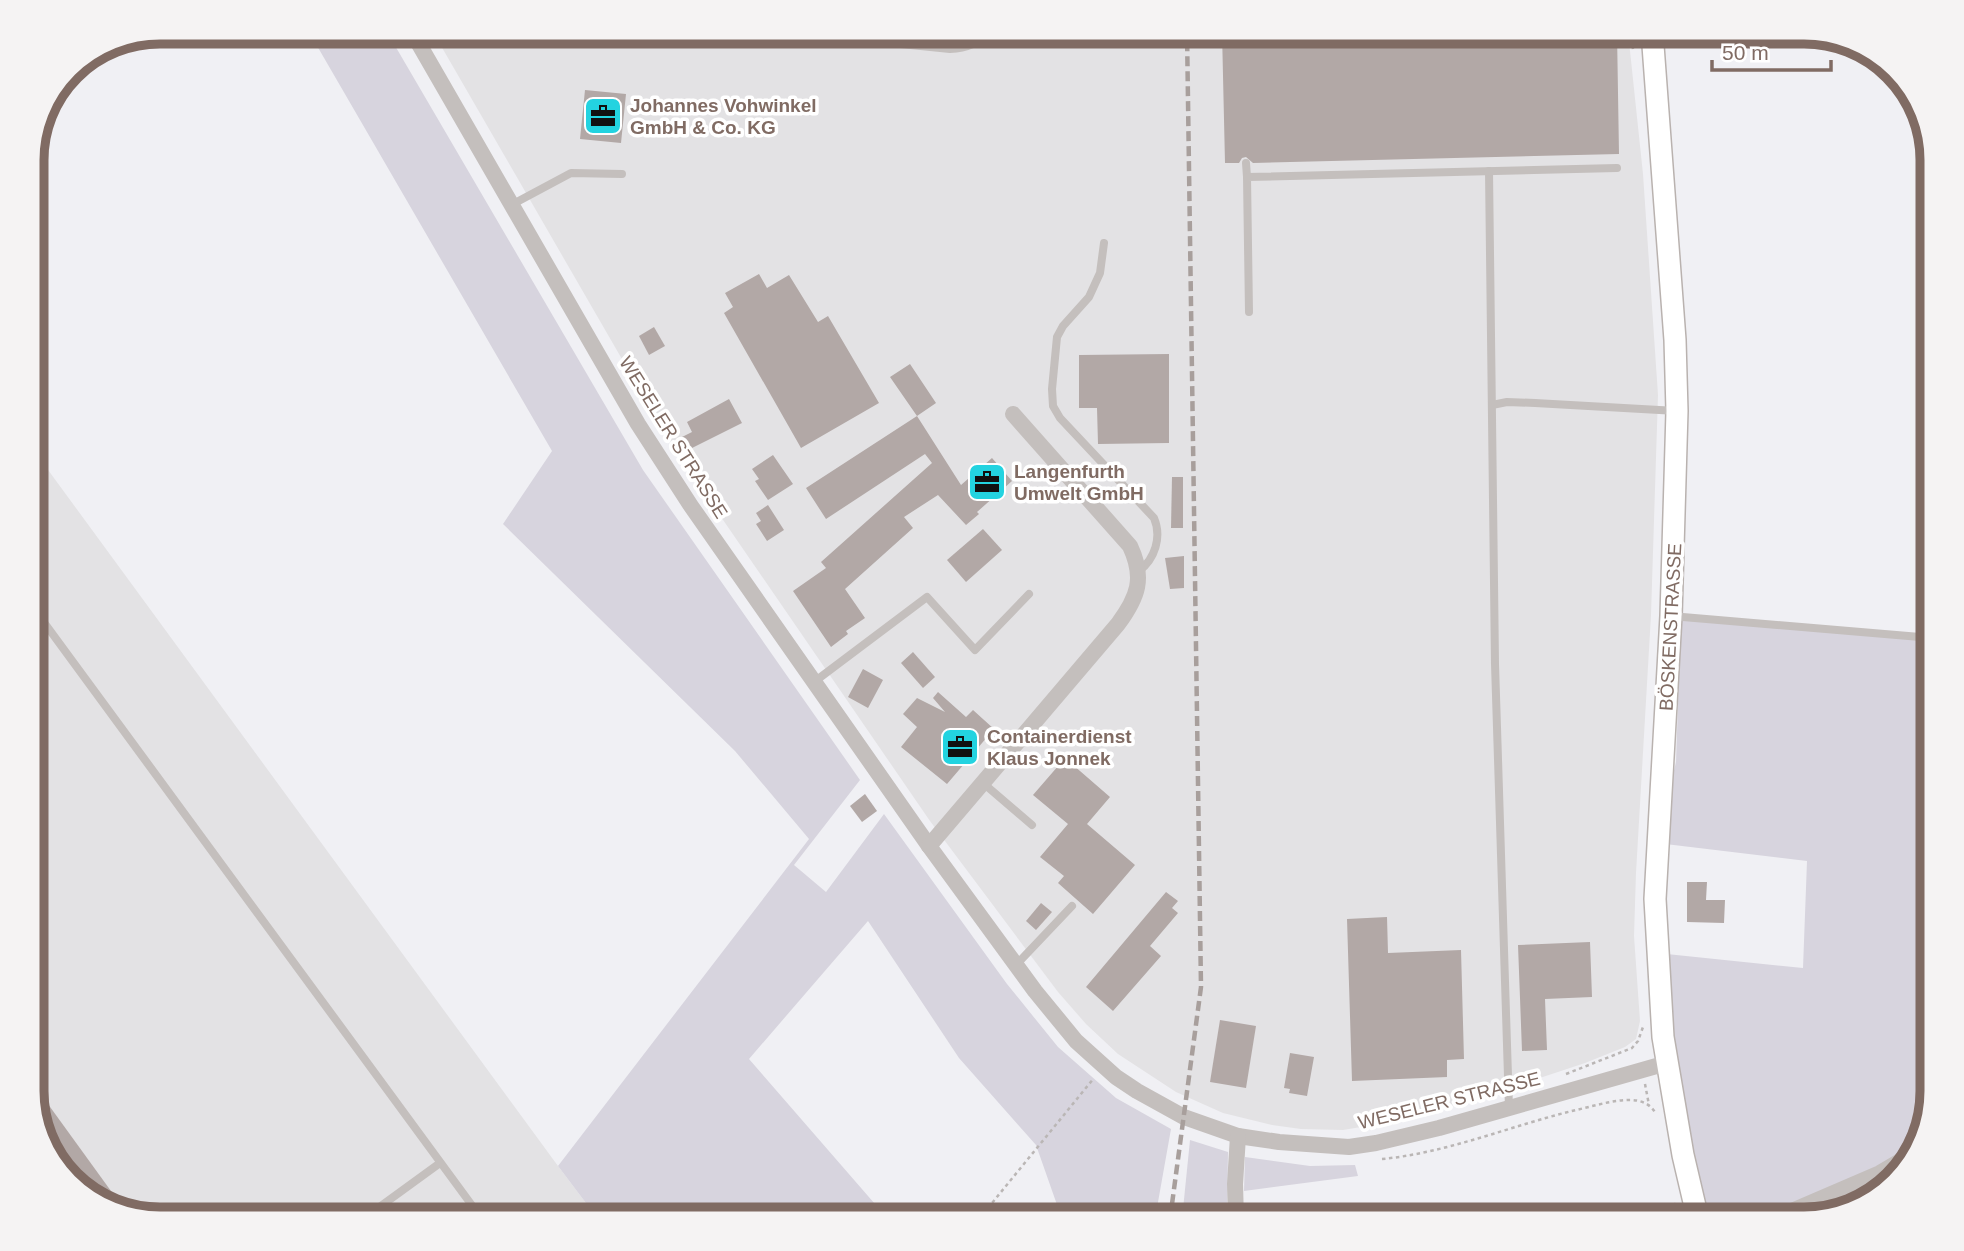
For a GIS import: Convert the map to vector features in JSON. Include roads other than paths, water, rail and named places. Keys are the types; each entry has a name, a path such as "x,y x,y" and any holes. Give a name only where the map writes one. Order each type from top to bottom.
{"main road":[{"name":"BÖSKENSTRASSE","path":"1653,44 1675,340 1677,411 1671,616 1655,899 1667,1063 1695,1207"}],"street":[{"name":"WESELER STRASSE","path":"419,44 663,464 929,846 1058,1021 1103,1066 1165,1107 1238,1136 1301,1145 1349,1147 1439,1128 1667,1063"},
{"path":"929,846 1118,624 1134,599 1138,585 1139,571 1130,546 1013,414"},
{"path":"1236,1207 1238,1136"},
{"path":"1803,1207 1892,1166"}],"lane":[{"path":"901,44 950,49 968,48 975,44"},
{"path":"1246,163 1250,313"},
{"path":"1247,177 1617,168"},
{"path":"1489,171 1495,664 1509,1108"},
{"path":"513,204 571,173 622,174"},
{"path":"1104,243 1100,273 1089,297 1063,326 1057,337 1053,406 1060,418 1154,518 1157,526 1157,546 1149,562 1139,571"},
{"path":"1492,405 1535,402 1677,411"},
{"path":"814,682 927,597 975,650 1029,594"},
{"path":"1671,616 1920,637"},
{"path":"44,624 472,1207"},
{"path":"983,783 1032,825"},
{"path":"1016,965 1072,906"},
{"path":"381,1207 440,1163"}],"railway":[{"path":"1172,1207 1201,987 1187,44"}],"place":[{"name":"Johannes Vohwinkel GmbH & Co. KG","path":"603,116"},
{"name":"Langenfurth Umwelt GmbH","path":"987,482"},
{"name":"Containerdienst Klaus Jonnek","path":"960,747"}]}
